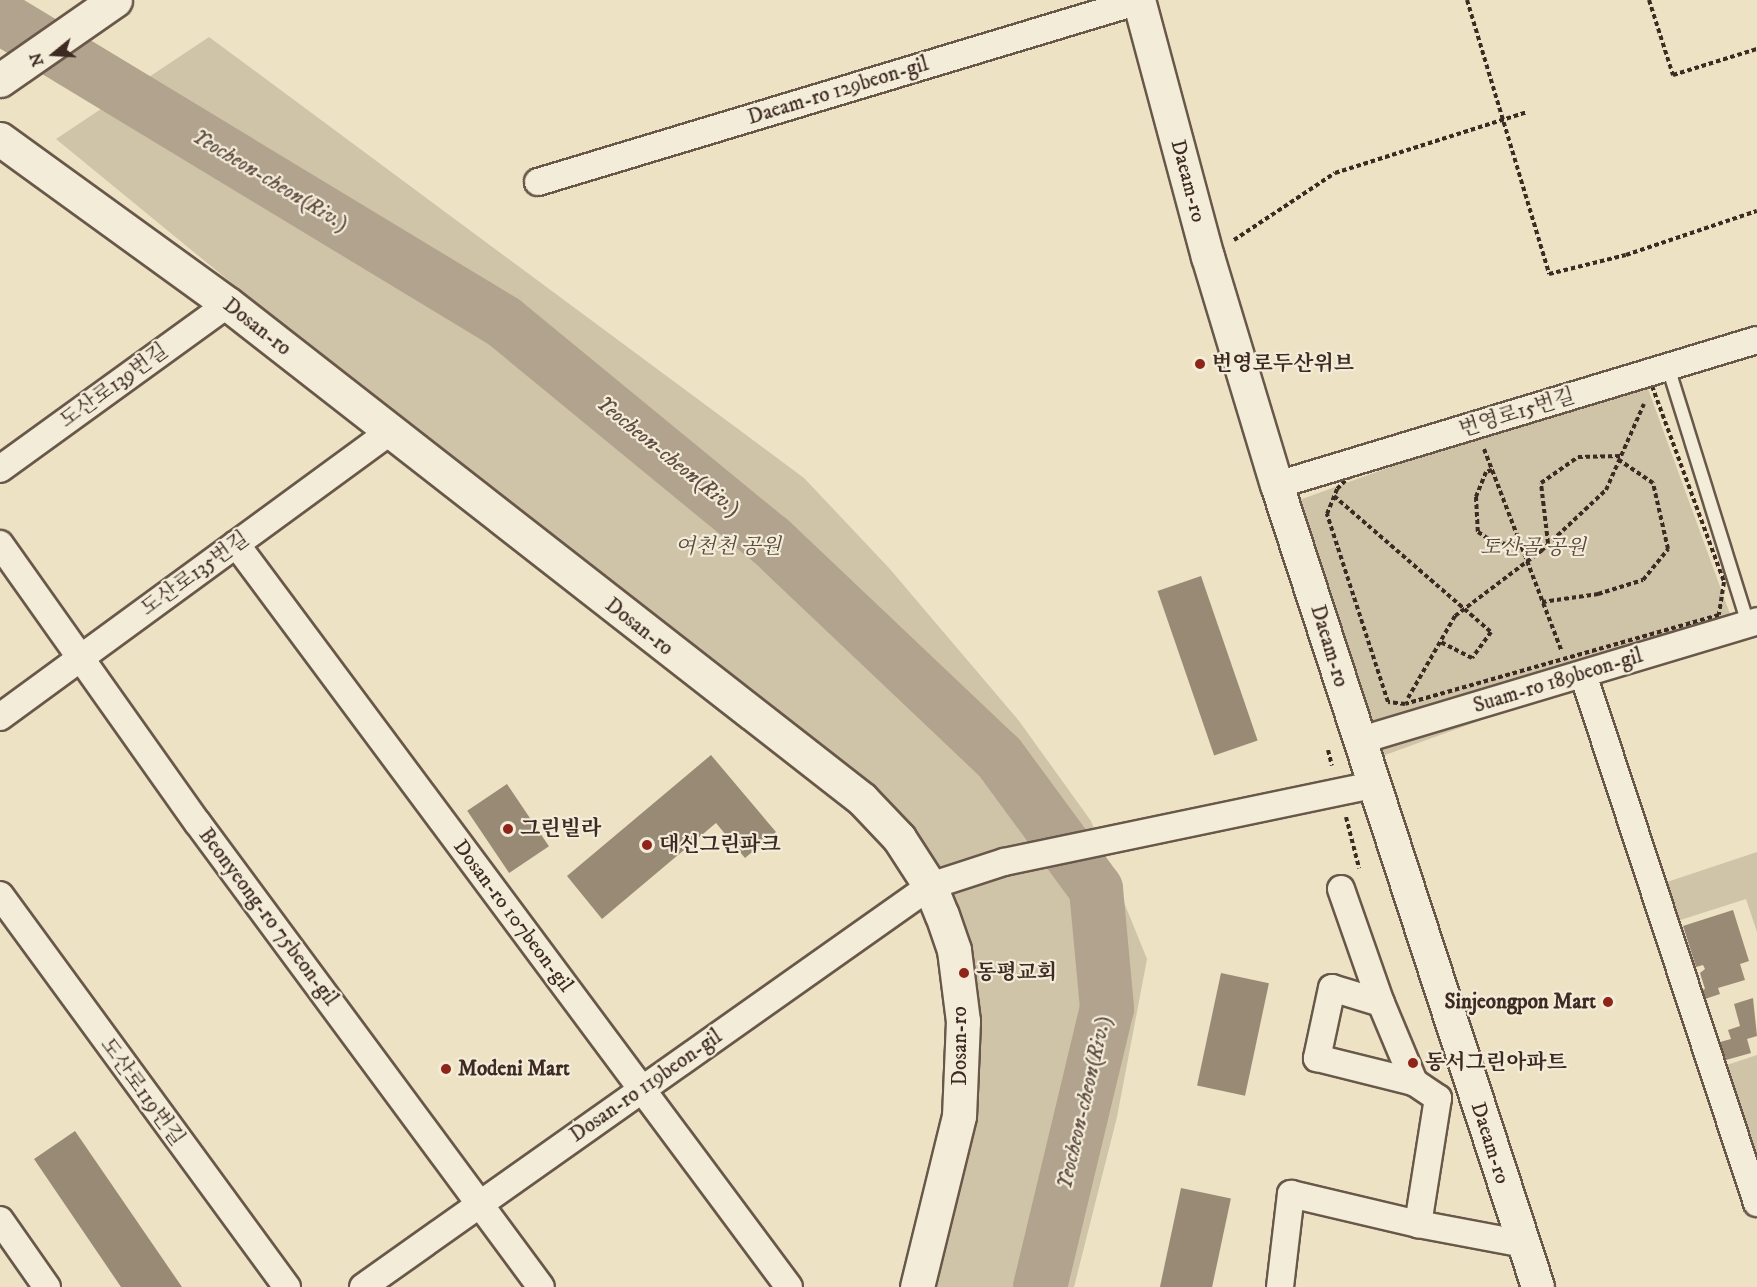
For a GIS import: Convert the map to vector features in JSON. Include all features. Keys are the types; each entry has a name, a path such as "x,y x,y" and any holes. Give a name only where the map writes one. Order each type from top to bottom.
{"main road":[{"path":"0,80 115,0"},
{"name":"Dosan-ro","path":"0,139 228,304 861,799 899,838 930,886 954,950 963,1021 959,1116 917,1287"}],"street":[{"name":"Daeam-ro 129beon-gil","path":"537,182 1139,0"},
{"name":"Daeam-ro","path":"1139,0 1208,257 1278,485 1372,785 1538,1287"},
{"name":"도산로139번길","path":"0,469 228,304"},
{"name":"번영로15번길","path":"1278,485 1660,377 1757,340"},
{"name":"도산로135번길","path":"0,717 390,432"},
{"name":"Beonyeong-ro 75beon-gil","path":"0,544 541,1287"},
{"name":"Dosan-ro 107beon-gil","path":"236,544 789,1287"},
{"name":"Suam-ro 189beon-gil","path":"1358,741 1573,666 1752,622"},
{"path":"1573,666 1757,1203"},
{"name":"Dosan-ro 119beon-gil","path":"363,1287 930,886 1004,862 1372,785"},
{"path":"1341,889 1381,1003 1414,1082"},
{"name":"도산로119번길","path":"0,895 287,1287"},
{"path":"1381,1003 1332,988 1317,1058 1414,1082 1438,1098 1418,1224"},
{"path":"1280,1287 1291,1194 1418,1224 1524,1244"},
{"path":"0,1220 47,1287"}],"lane":[{"path":"1660,377 1752,622"}],"path":[{"path":"1467,0 1549,274 1626,255 1757,211"},
{"path":"1649,0 1673,75 1757,49"},
{"path":"1208,257 1335,173 1503,122 1527,112"},
{"path":"1660,377 1724,582 1719,615 1573,666 1404,704 1388,702 1327,514 1334,496 1348,478 1426,446 1478,433 1660,377"},
{"path":"1404,704 1455,616 1527,562 1606,490 1660,377"},
{"path":"1478,433 1542,602 1573,666"},
{"path":"1542,602 1598,594 1643,580 1668,549 1653,483 1620,458 1578,457 1541,483 1548,544"},
{"path":"1492,470 1486,472 1476,496 1478,531 1495,543 1521,545"},
{"path":"1334,496 1467,608 1491,632 1472,658 1440,642"}],"green space":[{"name":"여천천 공원","path":"209,37 804,478 889,568 1019,721 1091,821 1147,959 1117,1117 1074,1287 929,1287 975,998 917,845 56,139"},
{"name":"도산골 공원","path":"1643,375 1735,628 1377,758 1285,505"},
{"path":"1757,852 1757,932 1746,899 1671,923 1658,885"},
{"path":"1757,1055 1757,1184 1718,1068"}],"building":[{"path":"1201,576 1258,741 1214,755 1158,591"},
{"name":"대신그린파크","path":"711,755 776,832 745,858 716,823 602,919 567,876"},
{"name":"그린빌라","path":"507,784 549,846 509,873 467,811"},
{"path":"1733,910 1749,961 1740,964 1745,980 1718,988 1720,994 1702,1000 1699,991 1705,989 1700,973 1705,969 1703,965 1696,967 1683,926"},
{"path":"1221,973 1269,983 1245,1096 1197,1085"},
{"path":"1753,998 1757,1036 1747,1039 1751,1053 1726,1060 1720,1042 1731,1039 1728,1030 1740,1026 1734,1004"},
{"path":"75,1131 182,1287 121,1287 34,1159"},
{"path":"1181,1188 1231,1199 1212,1287 1160,1287"}],"waterway":[{"name":"Yeocheon-cheon(Riv.)","path":"0,17 504,322 771,541 999,757 1096,889 1107,1008 1040,1287"}],"place":[{"name":"번영로두산위브","path":"1200,364"},
{"name":"그린빌라","path":"508,829"},
{"name":"대신그린파크","path":"647,845"},
{"name":"동평교회","path":"964,973"},
{"name":"Sinjeongpon Mart","path":"1608,1002"},
{"name":"동서그린아파트","path":"1413,1063"},
{"name":"Modeni Mart","path":"446,1069"}]}
